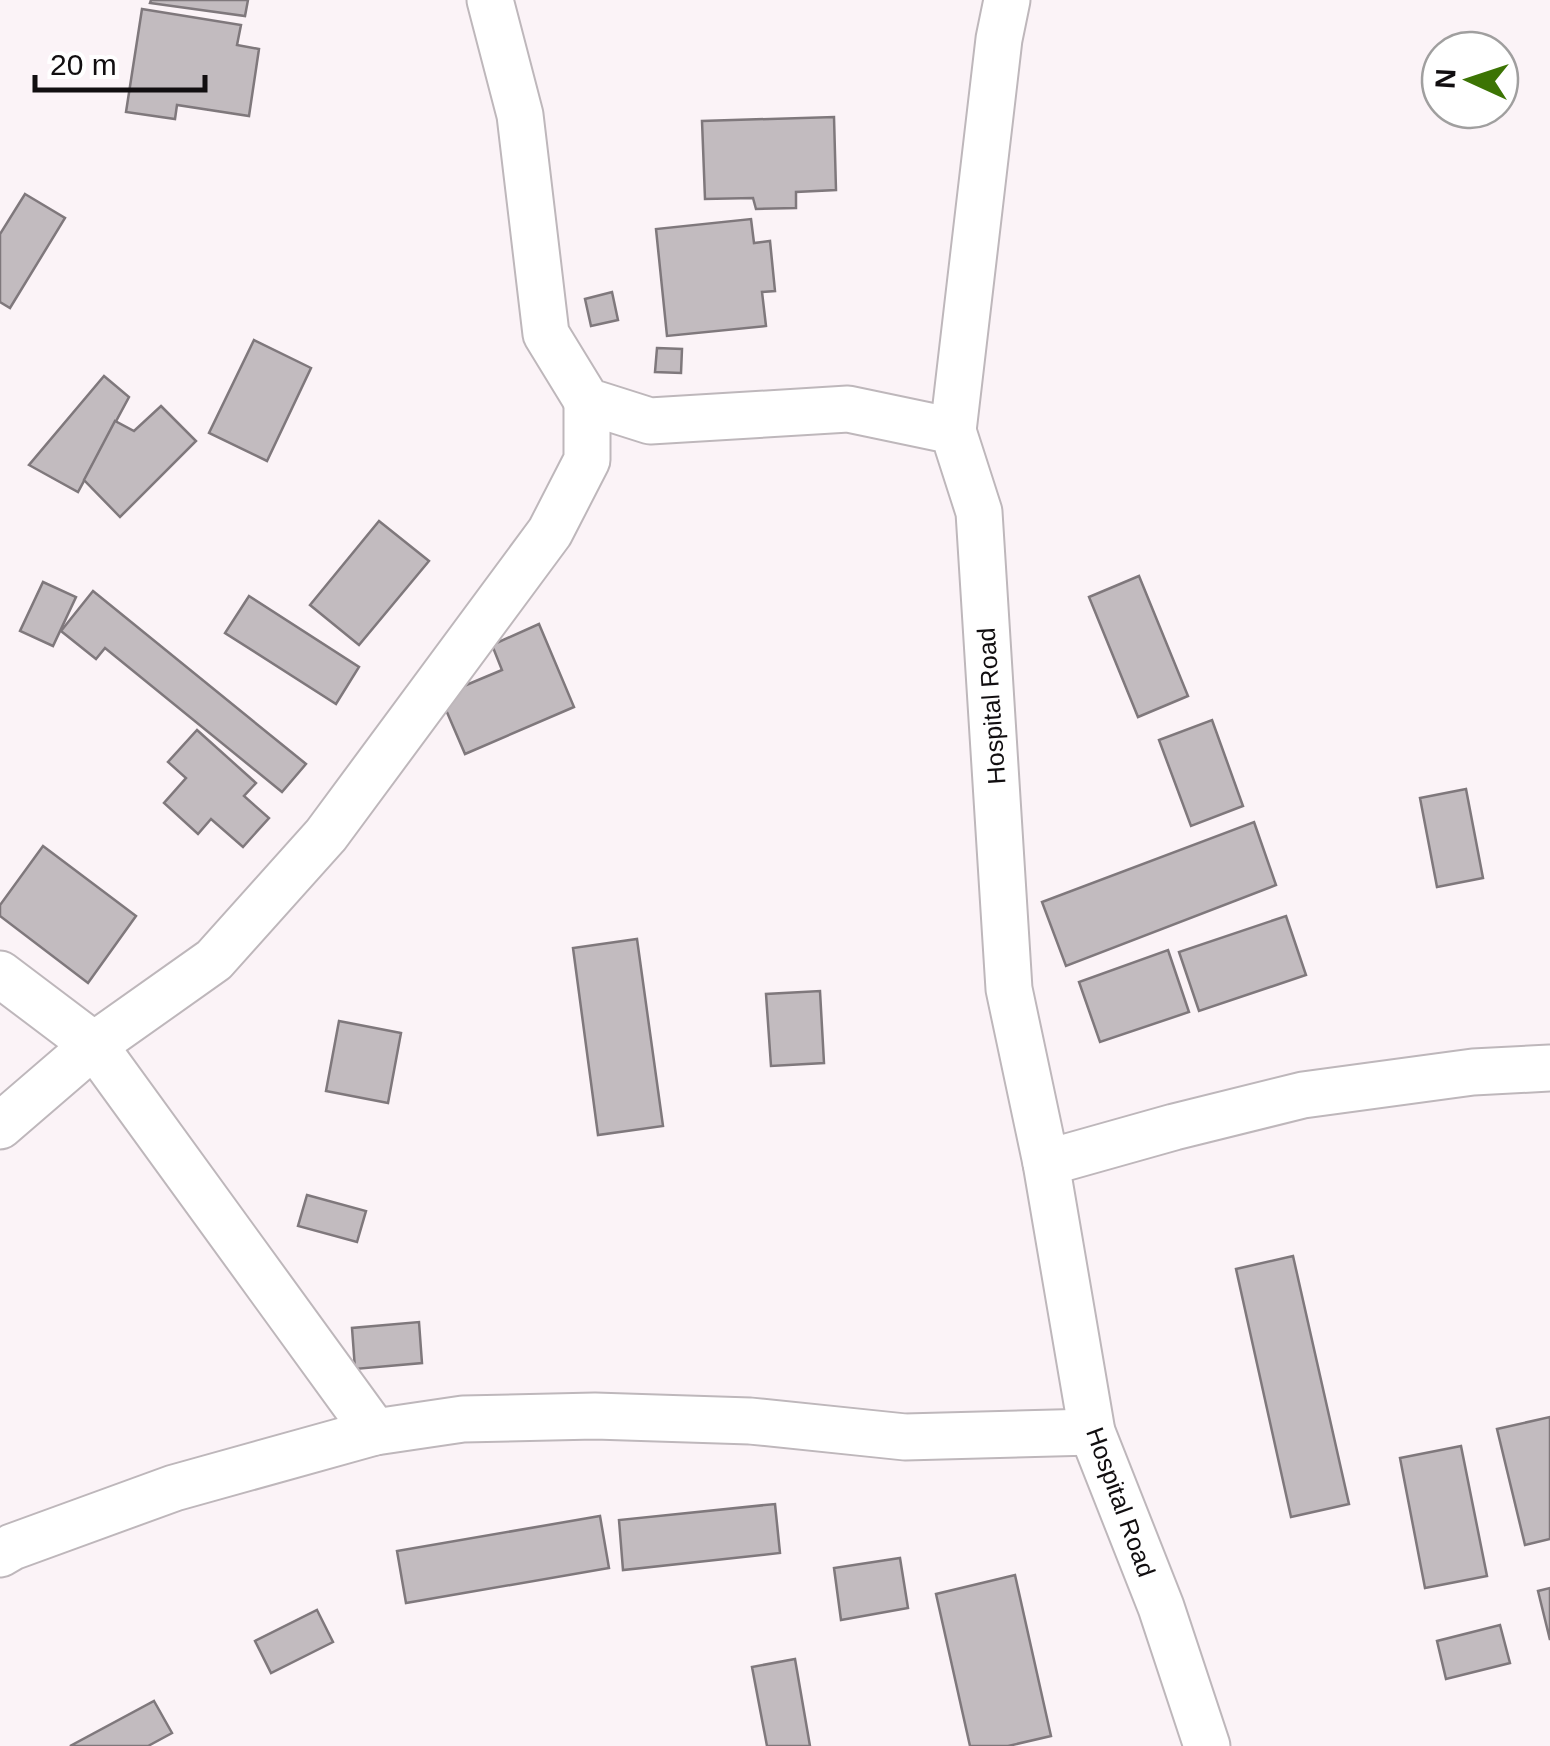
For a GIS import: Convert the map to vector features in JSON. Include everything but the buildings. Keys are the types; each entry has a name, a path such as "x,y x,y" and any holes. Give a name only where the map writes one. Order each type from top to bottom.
{"street":[{"path":"0,1126 94,1045 214,960 326,834 550,532 587,460 587,401 546,334 520,115 490,0"},
{"path":"587,401 650,421 848,409 953,431 1007,0"},
{"name":"Hospital Road","path":"953,431 979,512 1009,989 1046,1163 1092,1432 1161,1607 1206,1746"},
{"path":"0,974 94,1045 374,1432"},
{"path":"1046,1163 1303,1095 1473,1072 1550,1068"},
{"path":"0,1554 174,1488 374,1432 464,1419 595,1416 750,1422 905,1437 1092,1432"}]}
